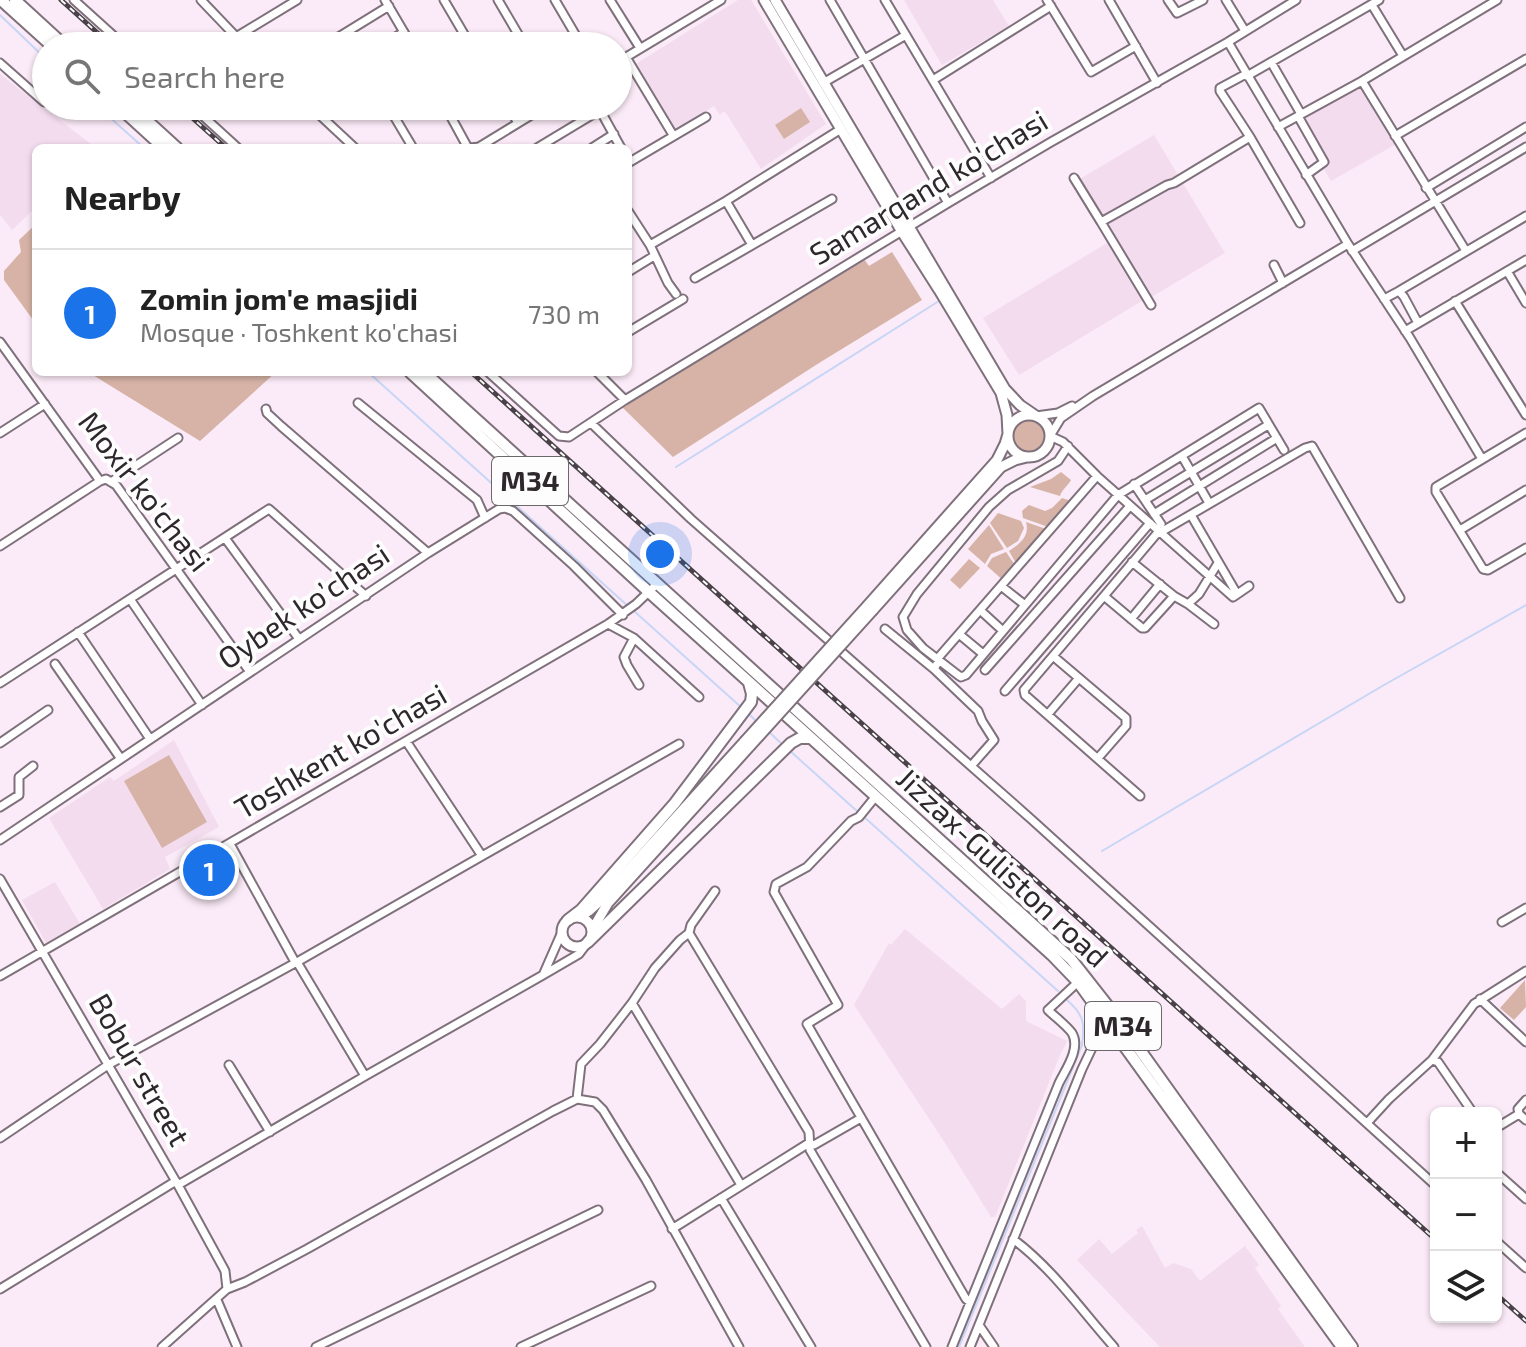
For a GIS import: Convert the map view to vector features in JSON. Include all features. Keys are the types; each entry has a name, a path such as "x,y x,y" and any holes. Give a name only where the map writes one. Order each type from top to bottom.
{"highway":[{"path":"1,0 36,32"},
{"path":"15,0 50,32"},
{"path":"133,120 160,144"},
{"path":"146,120 173,144"},
{"name":"M34","path":"414,376 834,751"},
{"name":"M34","path":"428,376 748,681 811,738 834,751"},
{"path":"574,918 675,803 745,710 752,694 748,681"},
{"path":"590,936 791,743 800,738 811,738"},
{"name":"Jizzax-Guliston road","path":"834,751 876,796 1078,982 1352,1347"},
{"name":"Jizzax-Guliston road","path":"834,751 1030,922 1079,969 1115,1015 1342,1347"}],"main road":[{"path":"764,0 841,129 1010,395 1045,423 1050,436 1042,453 1001,467 870,607"},
{"path":"775,0 905,230"},
{"path":"953,306 1001,393 1007,415 1008,443 1012,450 1027,457"},
{"path":"747,744 592,909 564,924 562,932 565,940 572,946 581,946 590,936 608,903 991,467 1001,452 1012,423 1017,418 1036,416"},
{"path":"574,918 589,922 590,936"}],"street":[{"path":"74,0 109,32"},
{"path":"201,0 231,32"},
{"path":"244,32 297,0"},
{"path":"444,0 463,32"},
{"path":"498,0 517,32"},
{"path":"555,0 574,32"},
{"path":"610,0 630,32"},
{"path":"632,53 721,0"},
{"path":"830,0 948,203"},
{"path":"885,0 991,178"},
{"path":"1109,0 1157,83"},
{"path":"1168,0 1177,13 1203,0"},
{"path":"1226,0 1245,31"},
{"path":"1278,127 1497,0"},
{"name":"Samarqand ko'chasi","path":"492,376 559,436 569,437 948,203 1294,1"},
{"path":"1300,223 1220,88 1376,2 1403,56"},
{"path":"345,32 387,3 404,32"},
{"path":"933,80 1049,3 1091,72 1136,46"},
{"path":"632,35 640,48"},
{"path":"823,83 906,35"},
{"path":"1228,42 1350,248 1405,331 1482,459"},
{"path":"1395,136 1526,59"},
{"path":"1271,62 1324,162 1306,175"},
{"path":"0,63 32,90"},
{"path":"632,74 673,135"},
{"path":"1362,81 1466,251"},
{"path":"632,160 706,117"},
{"path":"207,120 234,144"},
{"path":"325,120 351,144"},
{"path":"396,120 411,144"},
{"path":"453,120 468,144"},
{"path":"484,144 523,120"},
{"path":"543,144 580,120"},
{"path":"606,120 619,144"},
{"path":"1426,188 1526,127"},
{"path":"650,245 841,129"},
{"path":"598,144 614,134"},
{"path":"1101,222 1250,137"},
{"path":"1152,518 1130,506 1068,446 1050,436 1061,418 1283,283 1434,202 1526,147"},
{"path":"1074,178 1151,305"},
{"path":"695,278 832,199"},
{"path":"726,201 752,245"},
{"path":"1384,299 1526,216"},
{"path":"632,217 679,297 632,329"},
{"path":"632,270 654,256"},
{"path":"1405,331 1526,260"},
{"path":"1274,265 1283,283"},
{"path":"1507,271 1526,303"},
{"path":"1399,291 1418,323"},
{"path":"1455,301 1526,415"},
{"name":"Moxir ko'chasi","path":"0,342 100,481 106,479 116,485 250,672"},
{"path":"601,376 625,400"},
{"path":"1036,416 1058,413 1093,396"},
{"path":"358,403 477,500 485,518"},
{"path":"0,433 45,404"},
{"path":"1068,446 1058,461 1008,490 989,507 917,594 903,617 907,630 923,648 961,677 966,675 1118,495 1259,408 1284,450"},
{"path":"266,409 281,426 428,553"},
{"path":"591,423 691,519 883,686 1430,1181"},
{"path":"1145,500 1268,425"},
{"path":"1526,433 1436,487 1436,492 1483,569 1488,570 1526,548"},
{"path":"111,482 178,438"},
{"path":"1005,691 1152,518 1277,438"},
{"path":"1140,796 1025,695 1024,690 1160,529 1191,515 1312,446 1400,598"},
{"path":"1182,456 1209,503"},
{"path":"934,669 938,658 1097,476"},
{"path":"0,546 100,481"},
{"path":"1134,484 1160,529 1210,577 1233,597 1249,586"},
{"path":"1460,530 1526,490"},
{"path":"985,670 1130,506"},
{"path":"0,683 269,509 366,596"},
{"name":"Oybek ko’chasi","path":"0,840 428,553 499,509 513,511 625,613"},
{"path":"1191,515 1237,594"},
{"path":"1083,534 1096,545"},
{"path":"225,538 299,639"},
{"path":"1132,562 1214,624"},
{"path":"1188,604 1199,594 1218,563"},
{"path":"1131,619 1160,584"},
{"path":"1001,586 1025,605"},
{"name":"Toshkent ko'chasi","path":"0,976 608,624 653,588"},
{"path":"1104,596 1142,628 1174,596"},
{"path":"130,599 202,705"},
{"path":"980,610 1003,631"},
{"path":"608,624 634,638 699,697"},
{"path":"885,629 934,669 978,711 994,740 971,766"},
{"path":"78,632 150,739"},
{"path":"959,634 983,654"},
{"path":"634,638 624,661 639,685"},
{"path":"1053,656 1126,718 1126,726 1098,758"},
{"path":"55,664 121,759"},
{"path":"1048,714 1079,678"},
{"path":"0,743 48,710"},
{"path":"406,741 482,856"},
{"path":"0,1138 108,1065 679,744"},
{"path":"0,807 19,795 19,777 33,766"},
{"path":"876,796 861,815 851,821 807,867 778,882 773,889 838,1005 807,1024 970,1302"},
{"path":"230,844 365,1076"},
{"name":"Bobur street","path":"0,879 177,1183 225,1271 227,1289"},
{"path":"577,1099 581,1064 632,1003 655,968 689,933 691,925 715,891"},
{"path":"1502,922 1526,908"},
{"path":"543,975 562,932"},
{"path":"689,933 809,1132 810,1150 926,1347"},
{"path":"0,1289 177,1183 579,954 590,936"},
{"path":"1367,1123 1432,1060 1474,1004 1526,971"},
{"path":"952,1347 1075,1044 1073,1034 1048,1010 1078,982"},
{"path":"1480,999 1526,1042"},
{"path":"632,1003 741,1185"},
{"path":"970,1347 1082,1069 1102,1027 1108,1022"},
{"path":"1432,1060 1438,1062 1469,1107"},
{"path":"229,1065 270,1132"},
{"path":"162,1347 227,1289 307,1249 577,1099 595,1102 603,1110 646,1180 739,1347"},
{"path":"1526,1100 1518,1109 1526,1120"},
{"path":"1502,1124 1519,1114"},
{"path":"672,1229 809,1143 814,1145 861,1118"},
{"path":"1502,1177 1526,1199"},
{"path":"721,1198 811,1347"},
{"path":"316,1347 598,1210"},
{"path":"1013,1239 1047,1268 1114,1347"},
{"path":"1502,1246 1526,1268"},
{"path":"521,1347 651,1286"},
{"path":"217,1300 237,1347"},
{"path":"979,1325 994,1347"}],"shaded area":[{"path":"738,0 751,0 826,124 761,169 726,113 720,115 714,106 673,131 634,65"},
{"path":"904,0 993,0 1009,26 942,65"},
{"path":"0,74 32,99 32,120 60,120 91,144 32,144 32,211 12,230 0,215"},
{"path":"1362,83 1398,143 1331,181 1295,120"},
{"path":"801,108 810,122 784,139 775,125"},
{"path":"1154,135 1225,253 1150,298 1078,180"},
{"path":"32,228 32,318 4,280 4,271 21,252 19,240"},
{"path":"1107,243 1142,301 1019,375 983,318"},
{"path":"892,252 922,300 673,457 622,407 864,259 869,266"},
{"path":"94,376 272,376 200,441"},
{"path":"1029,419 1040,424 1045,435 1040,446 1029,451 1018,446 1013,435 1018,424"},
{"path":"1061,472 1071,480 1060,496 1030,487 1051,479"},
{"path":"1062,498 1074,502 1051,528 1023,518 1022,511 1029,505 1045,511"},
{"path":"998,513 1021,521 1024,528 1018,541 1007,548 990,523"},
{"path":"1026,522 1049,530 1018,567 1009,551 1025,535"},
{"path":"989,525 1004,549 991,554 985,564 968,549"},
{"path":"1006,552 1017,568 1005,582 987,566 992,558"},
{"path":"969,559 980,568 960,589 950,580"},
{"path":"174,740 219,827 165,857 170,869 103,909 49,818 110,777 114,781"},
{"path":"169,755 207,822 162,848 124,781"},
{"path":"55,882 80,924 46,943 22,900"},
{"path":"905,929 1002,1009 1019,994 1026,1001 1026,1021 1067,1041 995,1217 991,1217 854,1005 889,943 891,945"},
{"path":"1525,980 1526,1007 1514,1020 1500,1008"},
{"path":"1142,1226 1165,1268 1173,1263 1191,1269 1200,1281 1245,1246 1259,1265 1255,1268 1281,1306 1278,1309 1305,1347 1160,1347 1077,1260 1099,1239 1112,1254"}],"waterway":[{"path":"0,15 32,46"},
{"path":"113,120 140,144"},
{"path":"676,467 939,301"},
{"path":"372,376 629,607"},
{"path":"1102,851 1526,605"},
{"path":"634,611 742,708"},
{"path":"747,712 757,722"},
{"path":"768,731 784,746"},
{"path":"789,750 858,812"},
{"path":"863,816 1058,991"},
{"path":"959,1347 1082,1045 1082,1020 1067,1000"}],"railway":[{"path":"61,0 96,32"},
{"path":"195,120 222,144"},
{"path":"475,376 1430,1235"},
{"path":"1502,1299 1526,1321"}],"place":[{"name":"Zomin jom'e masjidi","path":"209,870"}]}
